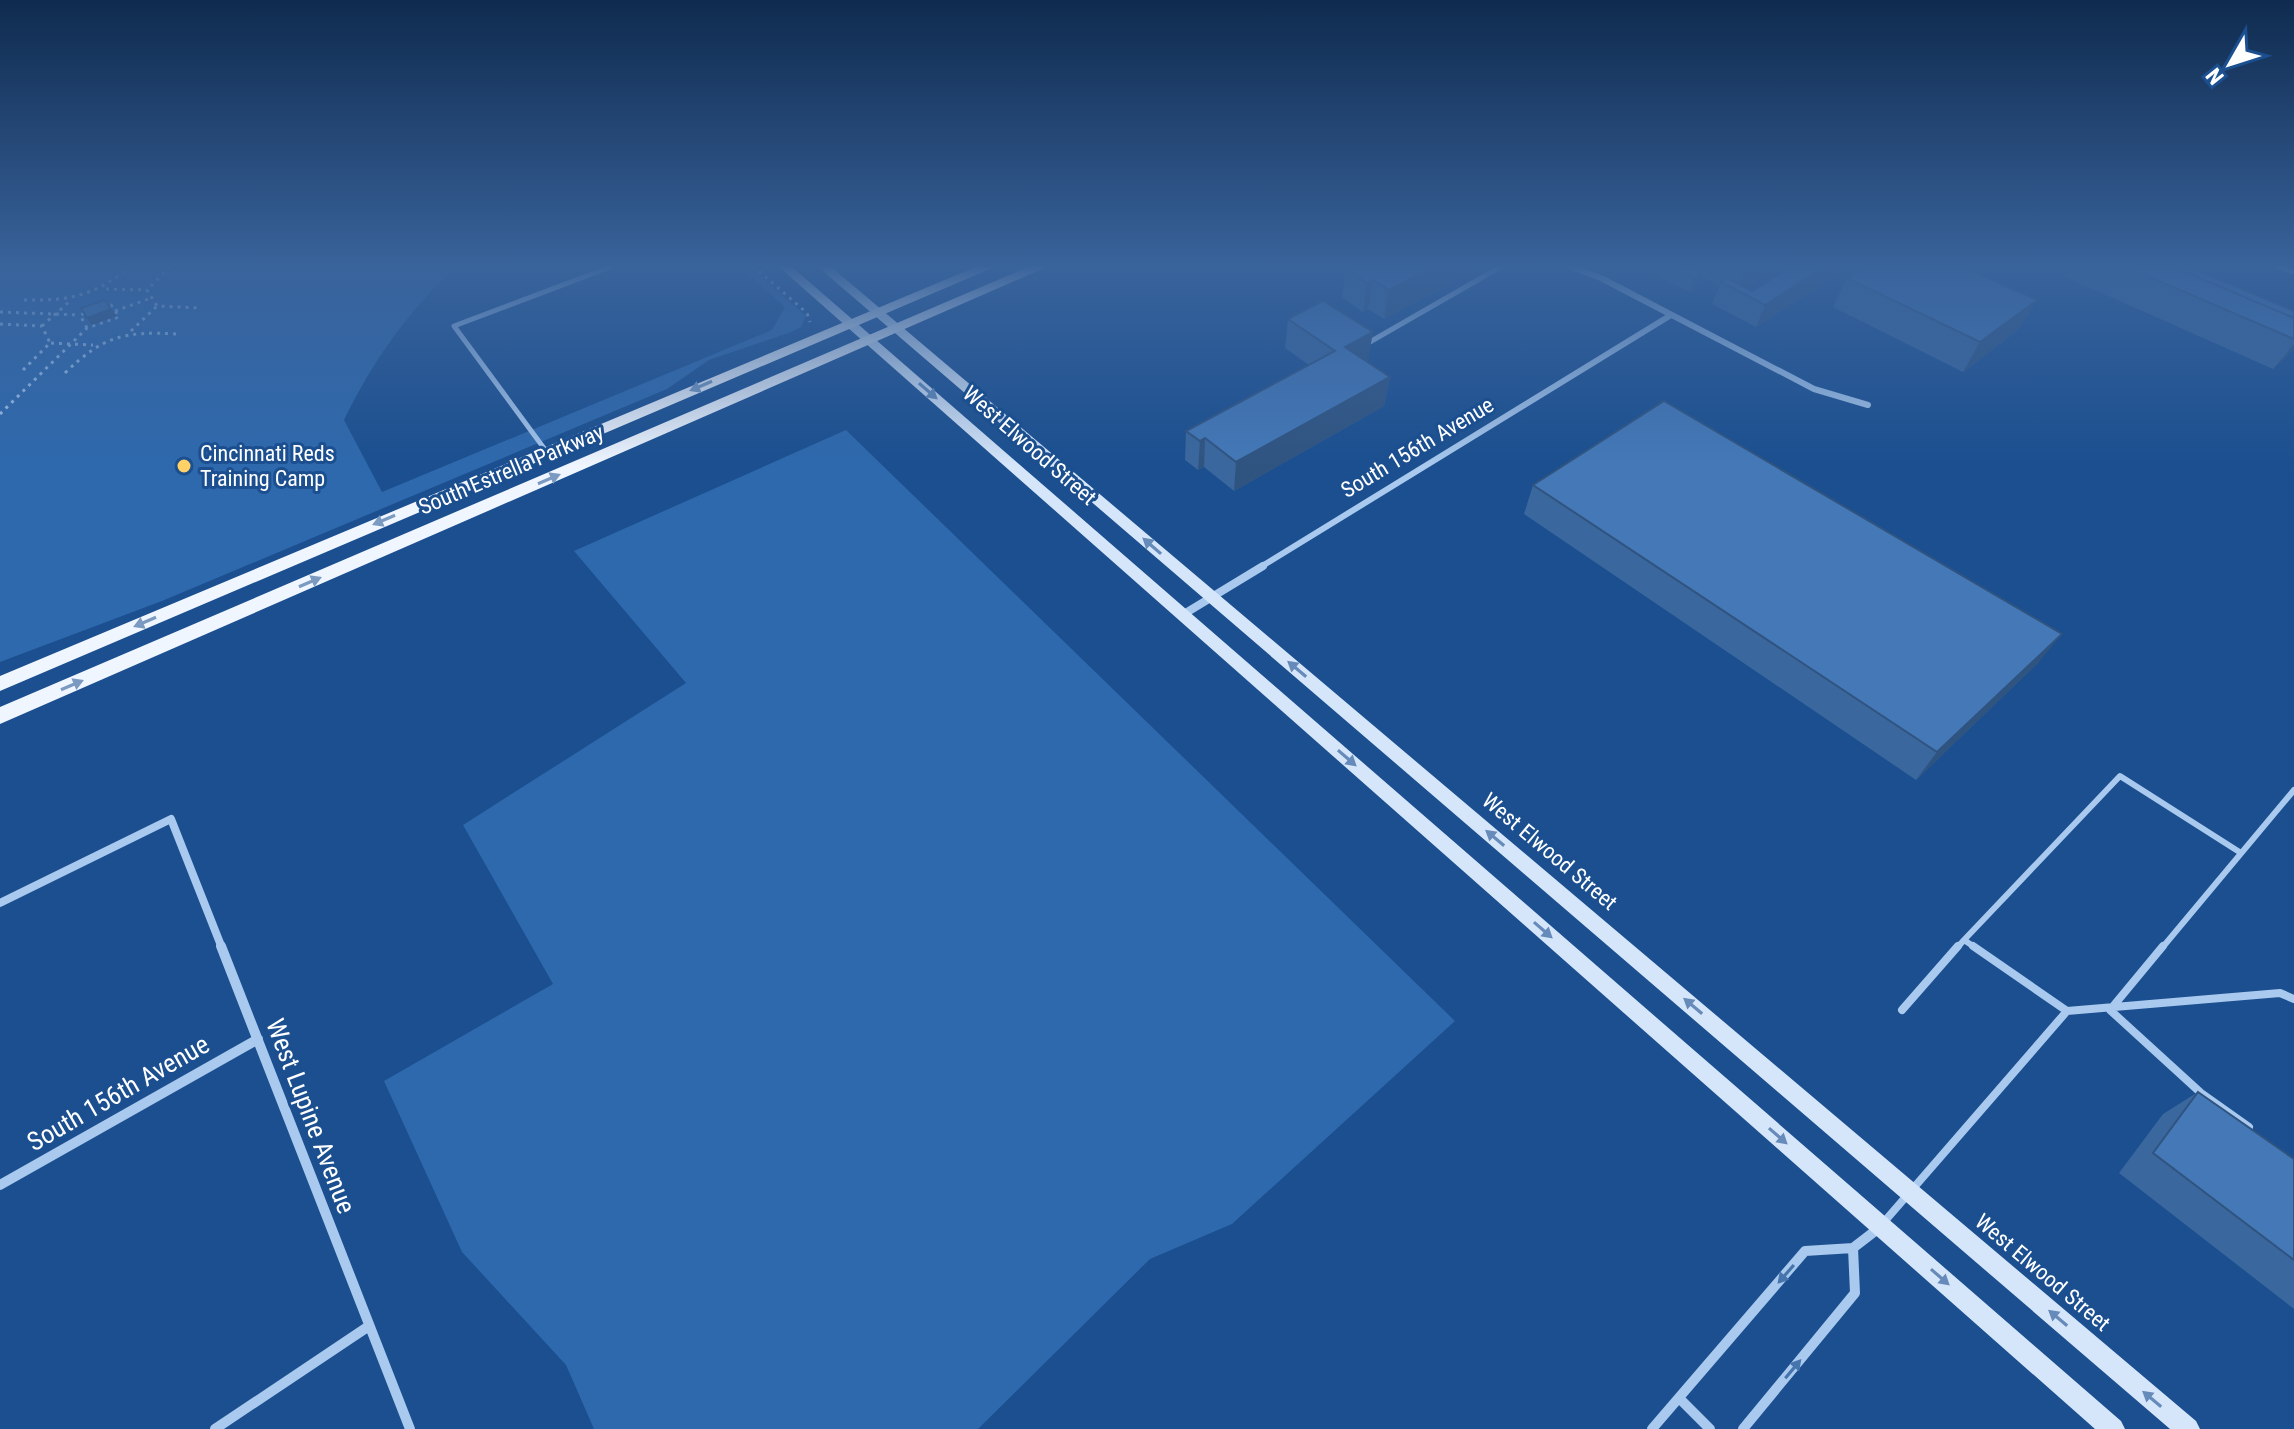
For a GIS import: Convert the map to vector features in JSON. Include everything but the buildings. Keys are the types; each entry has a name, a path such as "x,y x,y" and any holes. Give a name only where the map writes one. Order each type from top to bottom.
{"main road":[{"name":"South Estrella Parkway","path":"0,684 825,333"},
{"name":"West Elwood Street","path":"862,333 2113,1429"},
{"name":"South Estrella Parkway","path":"0,716 887,333"},
{"name":"West Elwood Street","path":"903,333 2188,1429"}],"street":[{"name":"South 156th Avenue","path":"1184,614 1642,333"},
{"path":"1705,333 1814,389 1868,405"},
{"name":"West Lupine Avenue","path":"0,903 171,819 410,1429"},
{"name":"South 156th Avenue","path":"0,1185 258,1039"},
{"path":"1652,1429 1805,1251 1853,1248 1881,1226"},
{"path":"1743,1429 1855,1293 1853,1248"},
{"path":"215,1429 369,1326"},
{"path":"1679,1398 1710,1429"}],"lane":[{"path":"459,333 546,451"},
{"path":"1365,345 1386,333"},
{"path":"1902,1010 2120,776 2241,853"},
{"path":"2110,1010 2294,790"},
{"path":"1964,940 2067,1011 2110,1010 2280,993 2294,999"},
{"path":"2110,1010 2201,1093 2259,1135"},
{"path":"1881,1226 2067,1011"}],"path":[{"path":"45,333 50,343"},
{"path":"0,414 82,333"},
{"path":"22,371 50,343 93,345 126,333"},
{"path":"156,333 176,334"},
{"path":"65,373 93,345"}],"shaded area":[{"name":"Cincinnati Reds Training Camp","path":"0,333 397,333 367,377 344,420 382,492 766,333 789,333 709,360 667,389 162,601 0,662"},
{"path":"846,430 1455,1021 1232,1224 1150,1259 978,1429 594,1429 566,1365 462,1252 384,1081 553,984 463,825 686,683 574,551"}],"place":[{"name":"Cincinnati Reds Training Camp","path":"184,466"}]}
